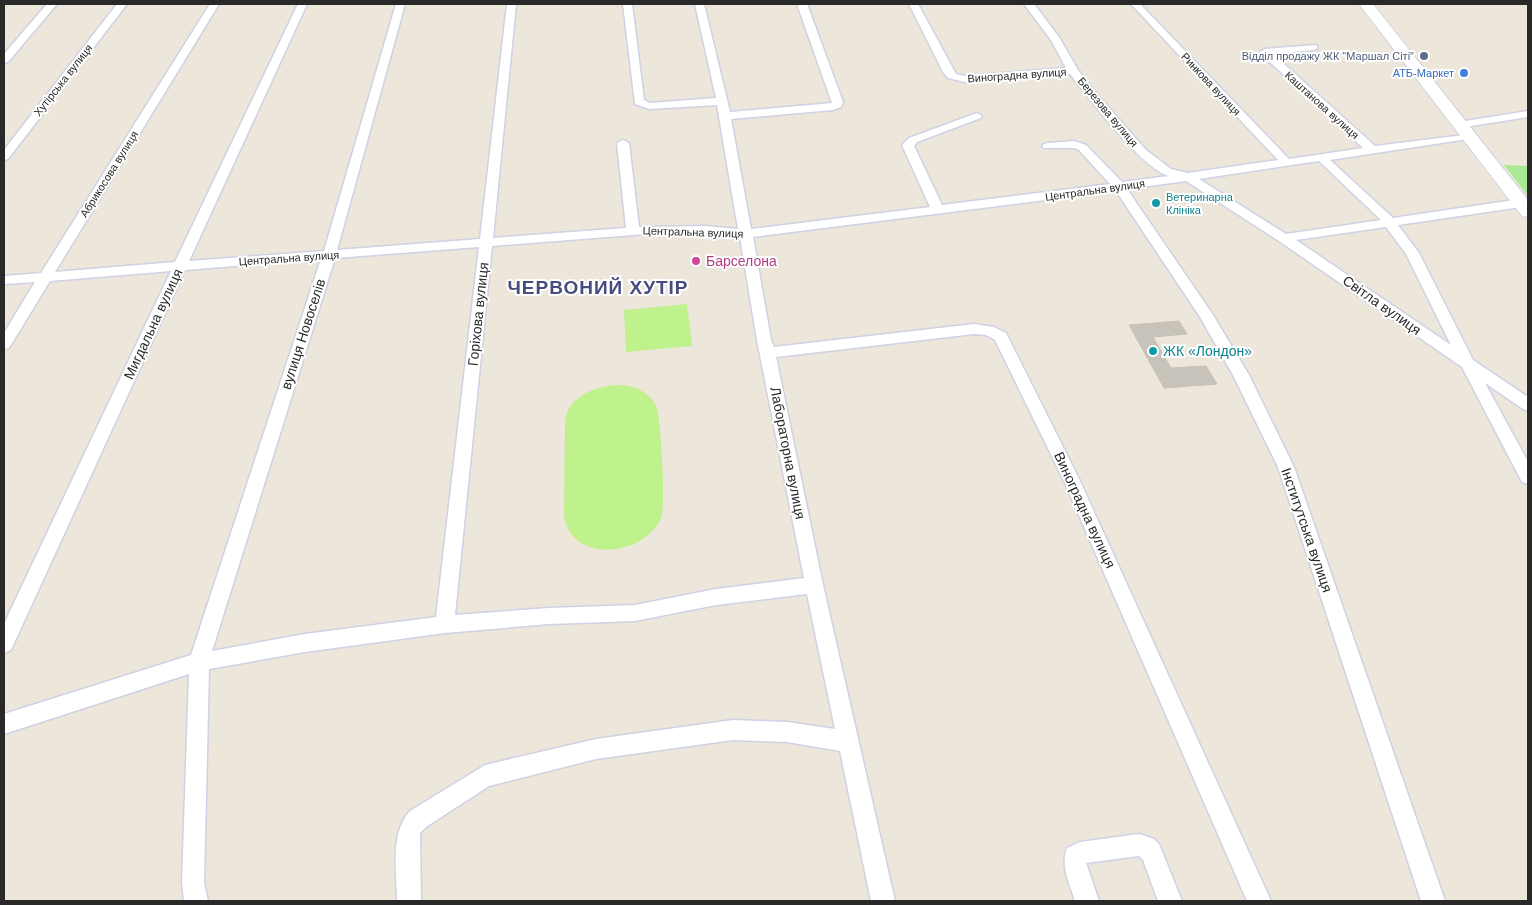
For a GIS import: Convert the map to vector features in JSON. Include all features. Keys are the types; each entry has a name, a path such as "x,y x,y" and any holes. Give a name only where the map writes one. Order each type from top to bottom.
{"main road":[{"path":"1366,4 1524,207"}],"street":[{"path":"4,60 52,4"},
{"name":"Хутірська вулиця","path":"4,157 122,4"},
{"name":"Абрикосова вулиця","path":"4,344 214,4"},
{"name":"Мигдальна вулиця","path":"4,644 302,4"},
{"name":"вулиця Новоселів","path":"196,901 193,883 199,662 328,255 400,4"},
{"name":"Горіхова вулиця","path":"445,624 511,4"},
{"path":"627,4 639,102 649,106 723,108 832,107 838,103 802,4"},
{"name":"Лабораторна вулиця","path":"700,4 723,108 764,340 814,585 883,901"},
{"name":"Виноградна вулиця","path":"913,4 948,72 952,76 965,79 1074,70"},
{"name":"Березова вулиця","path":"1029,4 1056,39 1074,70 1104,111 1142,152 1167,172 1188,177"},
{"name":"Ринкова вулиця","path":"1136,4 1287,163"},
{"name":"Каштанова вулиця","path":"1313,47 1265,52 1372,150"},
{"name":"Центральна вулиця","path":"4,280 633,231 706,230 746,234 1120,187 1322,158 1372,150 1463,131 1528,114"},
{"path":"938,211 908,145 913,140 977,116"},
{"path":"623,143 633,231"},
{"name":"Інститутська вулиця","path":"1048,146 1074,144 1082,147 1120,187 1206,315 1241,375 1286,467 1433,901"},
{"path":"1322,158 1389,222 1412,253 1468,365 1528,405"},
{"name":"Світла вулиця","path":"1188,177 1284,238 1468,365 1528,477"},
{"path":"1284,238 1389,222 1524,207"},
{"name":"Виноградна вулиця","path":"768,353 974,329 989,330 1001,338 1072,481 1259,901"},
{"path":"4,724 199,662 305,643 445,624 549,616 634,613 716,597 814,585"},
{"path":"409,901 408,841 410,828 418,818 485,776 596,749 733,730 787,732 848,742"},
{"path":"1087,901 1075,865 1074,856 1080,853 1139,845 1146,847 1151,852 1170,901"}],"green space":[{"path":"1504,165 1528,166 1528,196"},
{"path":"687,304 692,346 626,352 624,310"},
{"path":"619,385 631,387 646,394 657,408 660,430 663,498 661,518 652,531 640,541 625,547 609,550 593,548 580,542 569,531 564,516 565,421 568,412 578,398 601,387"}],"building":[{"name":"ЖК «Лондон»","path":"1179,321 1187,334 1153,337 1171,368 1206,366 1217,384 1164,388 1129,325"}],"place":[{"name":"Відділ продажу ЖК \"Маршал Сіті\"","path":"1424,56"},
{"name":"АТБ-Маркет","path":"1464,73"},
{"name":"Ветеринарна Клініка","path":"1156,203"},
{"name":"Барселона","path":"696,261"},
{"name":"ЖК «Лондон»","path":"1153,351"}],"district":[{"name":"ЧЕРВОНИЙ ХУТІР","path":"598,287"}]}
